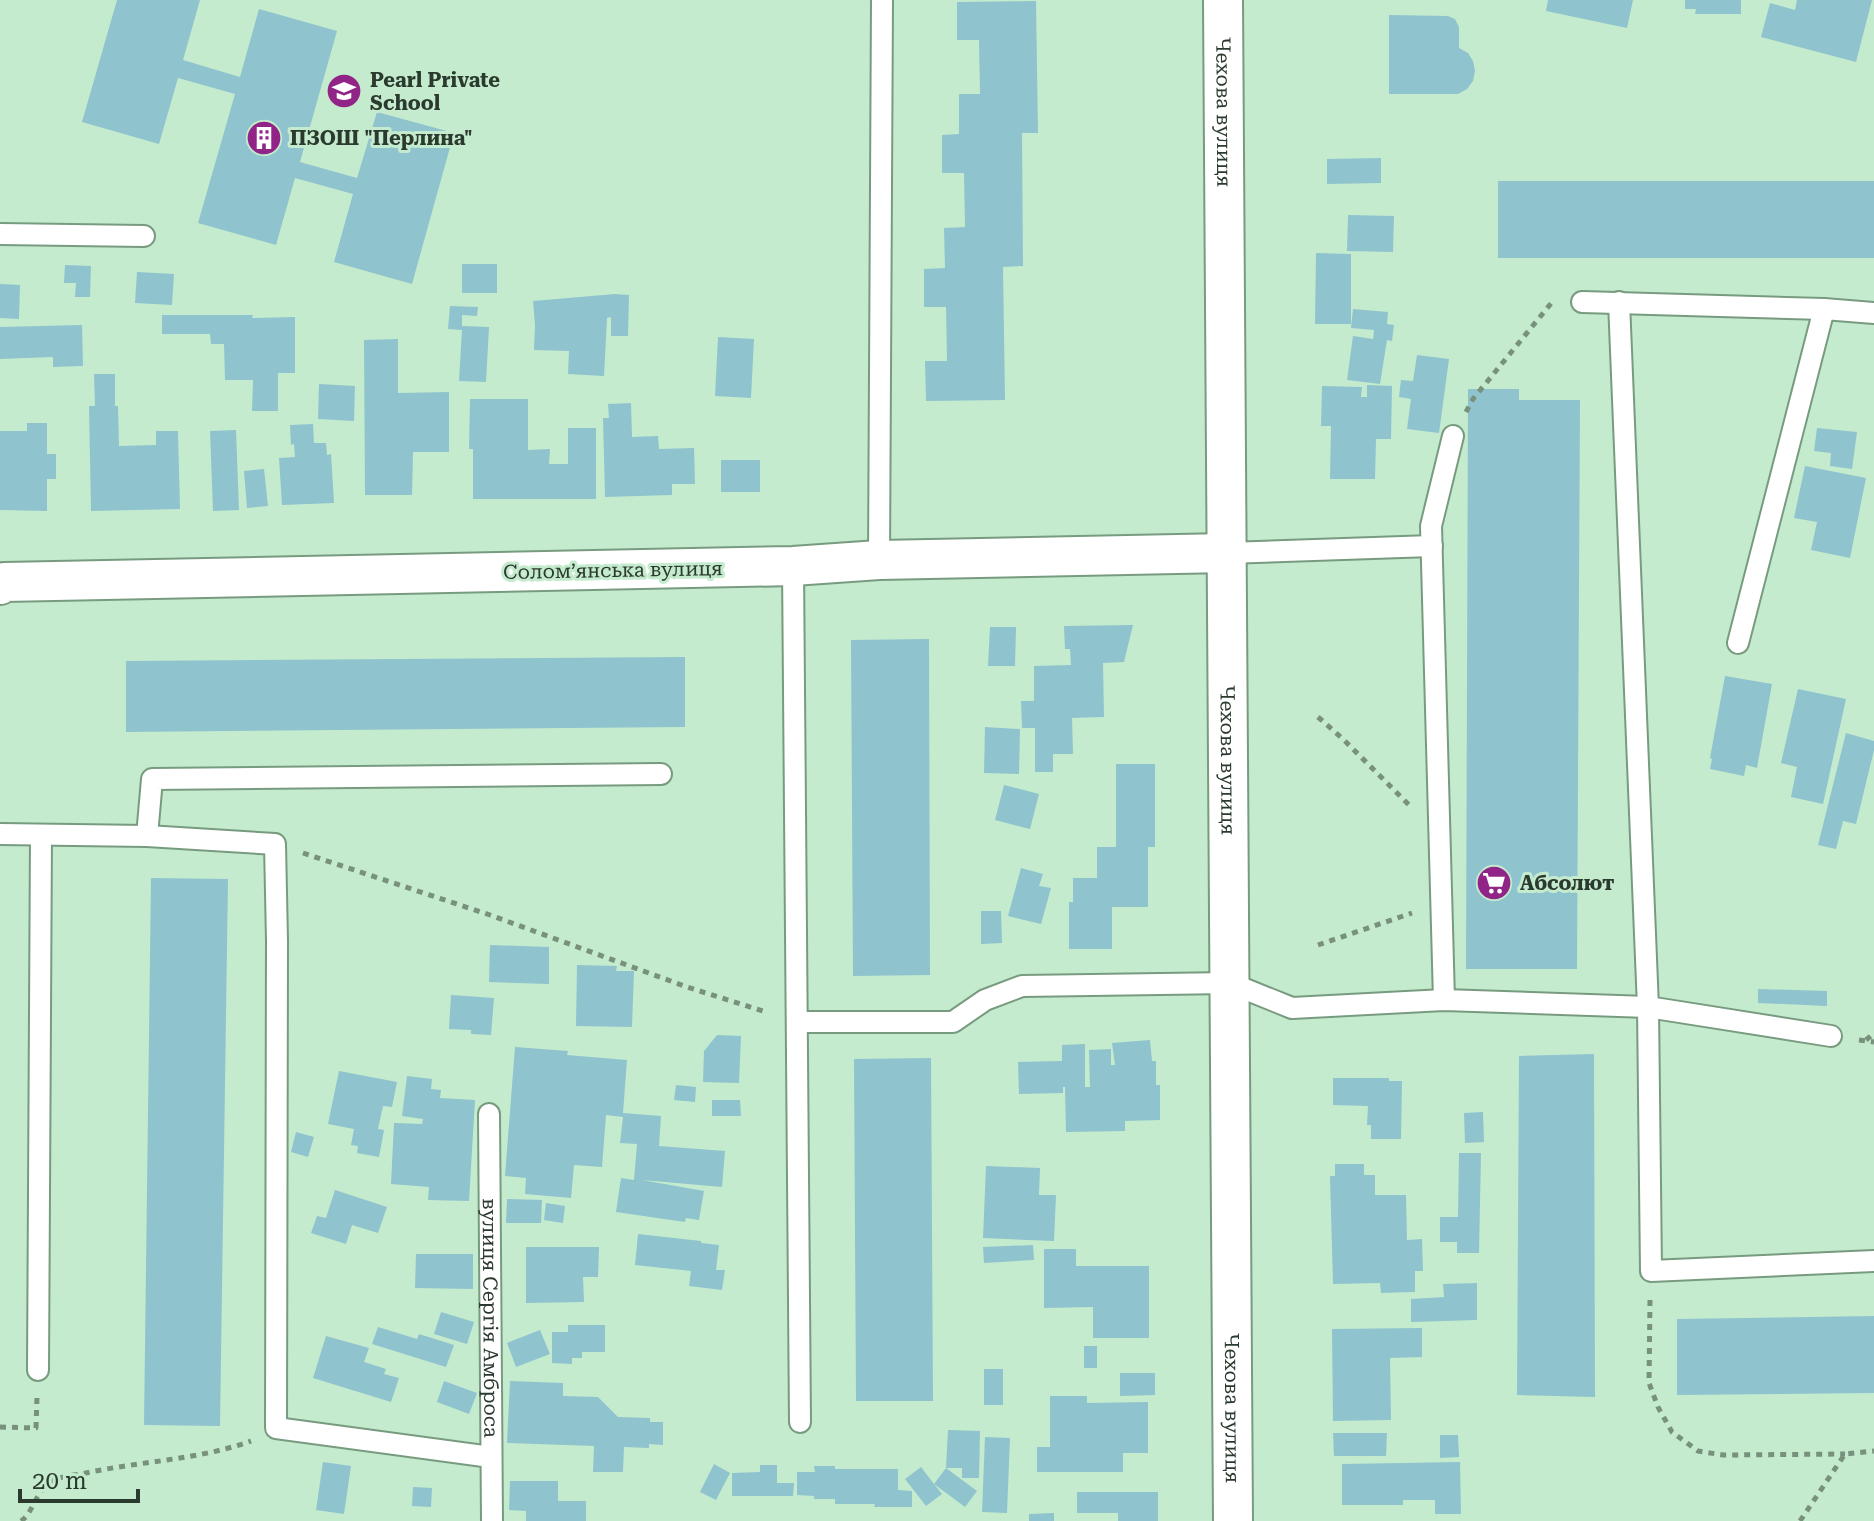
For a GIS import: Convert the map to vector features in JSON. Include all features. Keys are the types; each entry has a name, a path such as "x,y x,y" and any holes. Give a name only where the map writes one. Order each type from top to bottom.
{"street":[{"name":"Чехова вулиця","path":"1223,0 1233,1521"},
{"name":"Соломʼянська вулиця","path":"0,585 4,582 36,581 793,566 879,560 1227,553"}],"lane":[{"path":"879,560 882,0"},
{"path":"0,234 144,236"},
{"path":"1582,302 1874,313"},
{"path":"1619,302 1648,1007 1651,1271 1874,1261"},
{"path":"1738,643 1824,309"},
{"path":"1444,1000 1431,526 1453,436"},
{"path":"1227,553 1432,546"},
{"path":"793,566 800,1422"},
{"path":"147,836 152,779 661,774"},
{"path":"0,834 147,836 275,844 276,1428 491,1457"},
{"path":"38,1370 41,835"},
{"path":"798,1022 953,1022 985,1000 1022,986 1230,983 1292,1008 1444,1000 1648,1007 1831,1036"},
{"name":"вулиця Сергія Амброса","path":"489,1114 492,1521"}],"path":[{"path":"1453,436 1473,399 1551,301 1582,302"},
{"path":"1318,717 1439,835"},
{"path":"275,844 490,915 687,987 798,1022"},
{"path":"1318,945 1441,904"},
{"path":"1865,1041 1874,1033"},
{"path":"1651,1271 1649,1383 1672,1432 1698,1451 1723,1455 1874,1451"},
{"path":"0,1427 36,1428 38,1370"},
{"path":"21,1521 26,1518 36,1497 52,1481 122,1465 193,1457 268,1436 276,1428"},
{"path":"1800,1521 1845,1454"}],"building":[{"name":"ПЗОШ \"Перлина\"","path":"117,0 200,0 183,60 240,77 259,9 337,31 300,162 357,178 377,112 454,133 412,284 334,262 353,194 295,178 276,245 198,223 235,94 178,78 159,144 82,122"},
{"path":"1548,0 1633,0 1627,28 1546,11"},
{"path":"1685,0 1741,0 1741,14 1695,14 1696,9 1685,9"},
{"path":"1797,0 1872,0 1856,62 1761,37 1770,3 1795,10"},
{"path":"1036,1 1038,133 1022,133 1023,266 1003,267 1005,400 926,401 925,361 947,361 946,307 924,307 924,269 945,268 944,228 965,227 964,173 942,173 942,135 959,134 959,94 980,94 979,40 957,40 957,2"},
{"path":"1389,15 1448,16 1455,19 1459,27 1459,48 1468,53 1475,71 1467,89 1458,94 1389,94"},
{"path":"1381,158 1381,183 1327,184 1327,159"},
{"path":"1498,181 1874,181 1874,258 1498,258"},
{"path":"1348,215 1394,216 1393,252 1347,251"},
{"path":"1316,253 1351,254 1351,324 1315,324"},
{"path":"462,264 497,264 497,293 462,293"},
{"path":"65,265 91,266 90,297 75,297 76,283 64,283"},
{"path":"137,272 174,274 172,305 135,303"},
{"path":"0,284 20,285 19,319 0,318"},
{"path":"629,295 628,336 611,336 611,317 607,318 604,376 568,374 569,351 534,350 533,301"},
{"path":"450,306 478,307 477,316 462,315 462,326 489,327 486,382 459,381 462,330 448,329"},
{"path":"1353,309 1388,312 1387,324 1394,325 1392,341 1387,340 1380,384 1347,380 1353,336 1373,339 1374,330 1351,328"},
{"path":"162,315 295,317 295,373 278,373 278,411 252,411 253,380 225,380 224,344 211,344 210,334 162,334"},
{"path":"82,325 83,366 53,367 53,357 0,359 0,327"},
{"path":"718,337 754,339 751,398 715,396"},
{"path":"398,339 398,393 449,392 449,452 413,452 412,495 365,495 364,340"},
{"path":"1417,355 1449,359 1439,433 1407,429 1411,399 1399,397 1401,380 1413,381"},
{"path":"94,374 115,374 119,446 156,445 156,431 178,431 180,509 91,511 89,406 95,406"},
{"path":"319,384 355,386 354,421 318,419"},
{"path":"1367,385 1392,386 1391,439 1376,439 1375,479 1330,479 1331,426 1321,426 1322,386 1362,387 1361,397 1367,397"},
{"path":"1468,389 1519,389 1519,400 1580,400 1577,969 1466,969"},
{"path":"470,399 528,399 528,450 550,449 549,464 568,464 568,428 596,428 596,499 473,499 473,449 469,449"},
{"path":"631,403 632,437 658,436 659,449 694,448 695,484 672,484 672,495 605,497 603,418 609,418 608,404"},
{"path":"27,423 47,423 47,454 56,454 56,479 47,479 47,511 0,510 0,431 27,431"},
{"path":"313,424 314,443 326,443 327,455 331,454 334,503 282,505 279,458 295,457 290,425"},
{"path":"1817,428 1857,432 1852,469 1830,466 1831,453 1814,451"},
{"path":"236,430 239,510 213,511 210,431"},
{"path":"721,460 760,460 760,492 721,492"},
{"path":"1805,466 1866,478 1850,558 1811,550 1817,522 1794,518"},
{"path":"264,469 268,506 247,508 244,471"},
{"path":"1133,625 1124,662 1103,663 1104,717 1072,718 1073,754 1053,754 1053,772 1035,772 1035,728 1022,728 1021,701 1034,701 1034,666 1071,665 1070,649 1065,649 1064,626"},
{"path":"990,627 1016,627 1015,666 988,666"},
{"path":"929,639 930,975 853,976 851,640"},
{"path":"685,657 685,727 126,732 126,661"},
{"path":"1725,676 1772,684 1757,768 1746,765 1744,776 1710,769"},
{"path":"1798,689 1846,699 1823,804 1791,797 1797,767 1781,763"},
{"path":"985,727 1020,729 1019,774 984,773"},
{"path":"1846,733 1874,741 1874,750 1856,824 1843,821 1836,849 1818,845"},
{"path":"1116,764 1155,764 1155,847 1148,847 1148,907 1112,907 1112,949 1069,949 1069,902 1073,902 1073,878 1097,878 1097,847 1116,847"},
{"path":"1004,785 1039,794 1030,829 995,820"},
{"path":"1021,868 1043,874 1039,886 1051,888 1041,924 1008,916"},
{"path":"151,878 228,879 220,1426 144,1425"},
{"path":"981,911 1001,911 1002,943 981,944"},
{"path":"490,945 549,947 549,984 489,982"},
{"path":"577,965 617,966 616,971 634,971 632,1027 576,1026"},
{"path":"1758,989 1827,991 1827,1006 1758,1003"},
{"path":"451,995 494,998 491,1035 449,1029"},
{"path":"717,1035 741,1036 739,1083 703,1082 704,1051"},
{"path":"1150,1040 1152,1061 1156,1061 1156,1085 1160,1085 1160,1120 1125,1121 1125,1131 1066,1132 1065,1087 1063,1093 1019,1094 1018,1062 1062,1061 1062,1045 1085,1044 1085,1087 1090,1087 1089,1050 1111,1049 1111,1065 1115,1065 1112,1043"},
{"path":"515,1047 627,1060 623,1113 661,1116 659,1146 725,1151 722,1187 642,1180 704,1191 699,1220 686,1218 685,1222 616,1212 621,1178 634,1180 637,1144 620,1143 623,1117 606,1115 602,1167 574,1165 571,1198 525,1194 526,1178 505,1176"},
{"path":"1594,1054 1595,1397 1517,1395 1519,1056"},
{"path":"931,1058 933,1401 856,1401 854,1059"},
{"path":"339,1071 397,1082 392,1107 383,1106 378,1129 384,1130 379,1157 357,1153 358,1146 351,1145 354,1129 328,1124"},
{"path":"407,1076 432,1079 431,1089 441,1090 440,1098 475,1100 469,1201 428,1200 429,1187 391,1184 394,1123 422,1124 423,1119 402,1116"},
{"path":"1333,1078 1389,1078 1389,1081 1402,1081 1401,1139 1371,1139 1371,1125 1367,1125 1368,1106 1333,1105"},
{"path":"676,1085 696,1087 695,1102 674,1100"},
{"path":"712,1100 740,1100 741,1116 712,1116"},
{"path":"1483,1112 1484,1142 1465,1143 1464,1113"},
{"path":"296,1132 314,1137 308,1157 291,1152"},
{"path":"1459,1153 1481,1153 1479,1253 1457,1253 1457,1242 1440,1242 1440,1217 1458,1217"},
{"path":"1335,1164 1364,1164 1364,1175 1375,1175 1375,1195 1406,1195 1407,1240 1422,1239 1423,1271 1415,1271 1415,1292 1381,1293 1380,1283 1333,1284 1330,1176 1335,1176"},
{"path":"986,1166 1040,1168 1039,1195 1056,1195 1054,1241 983,1238"},
{"path":"335,1190 387,1207 378,1233 352,1225 346,1244 311,1233 317,1216 326,1218"},
{"path":"507,1199 542,1200 541,1223 506,1223"},
{"path":"546,1203 565,1206 563,1223 544,1220"},
{"path":"638,1234 719,1245 716,1270 725,1270 722,1290 689,1286 691,1271 635,1265"},
{"path":"1033,1245 1034,1260 984,1263 983,1247"},
{"path":"526,1247 599,1247 598,1277 583,1277 584,1302 526,1303"},
{"path":"1044,1249 1076,1249 1076,1266 1149,1266 1149,1338 1093,1338 1093,1307 1044,1308"},
{"path":"416,1254 473,1254 473,1289 415,1288"},
{"path":"1477,1283 1477,1320 1411,1322 1411,1299 1444,1297 1443,1284"},
{"path":"441,1312 474,1322 467,1344 434,1334"},
{"path":"1874,1316 1874,1393 1677,1395 1677,1319"},
{"path":"568,1325 605,1325 605,1352 582,1352 582,1358 572,1358 572,1364 552,1363 552,1332 568,1332"},
{"path":"378,1327 417,1339 419,1334 454,1345 446,1367 372,1344"},
{"path":"1422,1328 1422,1357 1390,1358 1391,1420 1333,1421 1332,1329"},
{"path":"540,1330 550,1354 516,1367 507,1343"},
{"path":"326,1336 369,1348 364,1362 386,1369 384,1374 399,1378 391,1402 313,1378"},
{"path":"1084,1346 1097,1346 1097,1368 1084,1368"},
{"path":"984,1369 1003,1369 1003,1405 984,1405"},
{"path":"1120,1373 1155,1373 1155,1395 1120,1396"},
{"path":"444,1381 477,1393 469,1414 437,1402"},
{"path":"510,1381 563,1383 563,1396 598,1397 618,1417 650,1418 650,1422 663,1422 663,1445 624,1447 623,1472 593,1472 594,1446 507,1443"},
{"path":"1050,1396 1087,1396 1087,1403 1148,1402 1148,1453 1123,1453 1123,1472 1037,1472 1037,1447 1050,1447"},
{"path":"948,1430 980,1431 979,1478 962,1478 962,1468 946,1468"},
{"path":"1333,1433 1387,1433 1386,1456 1334,1456"},
{"path":"1440,1435 1458,1435 1459,1457 1440,1458"},
{"path":"985,1437 1010,1438 1007,1513 982,1512"},
{"path":"323,1462 351,1466 344,1514 316,1510"},
{"path":"1460,1462 1461,1514 1435,1514 1435,1500 1403,1500 1403,1505 1342,1505 1342,1464"},
{"path":"714,1464 730,1473 716,1500 700,1492"},
{"path":"760,1465 777,1465 777,1483 794,1483 793,1496 732,1496 732,1473 760,1472"},
{"path":"814,1466 898,1469 898,1490 912,1491 912,1507 835,1504 835,1499 797,1495 797,1472 815,1472"},
{"path":"921,1467 942,1494 926,1506 905,1479"},
{"path":"946,1468 977,1491 965,1507 934,1484"},
{"path":"510,1481 558,1481 558,1501 586,1501 586,1521 526,1521 526,1511 509,1510"},
{"path":"413,1487 432,1488 431,1507 412,1506"},
{"path":"1077,1492 1158,1492 1158,1521 1118,1521 1118,1513 1077,1513"},
{"path":"1054,1513 1054,1521 1029,1521 1029,1514"}],"place":[{"name":"Pearl Private School","path":"344,91"},
{"name":"ПЗОШ \"Перлина\"","path":"264,138"},
{"name":"Абсолют","path":"1494,883"}]}
